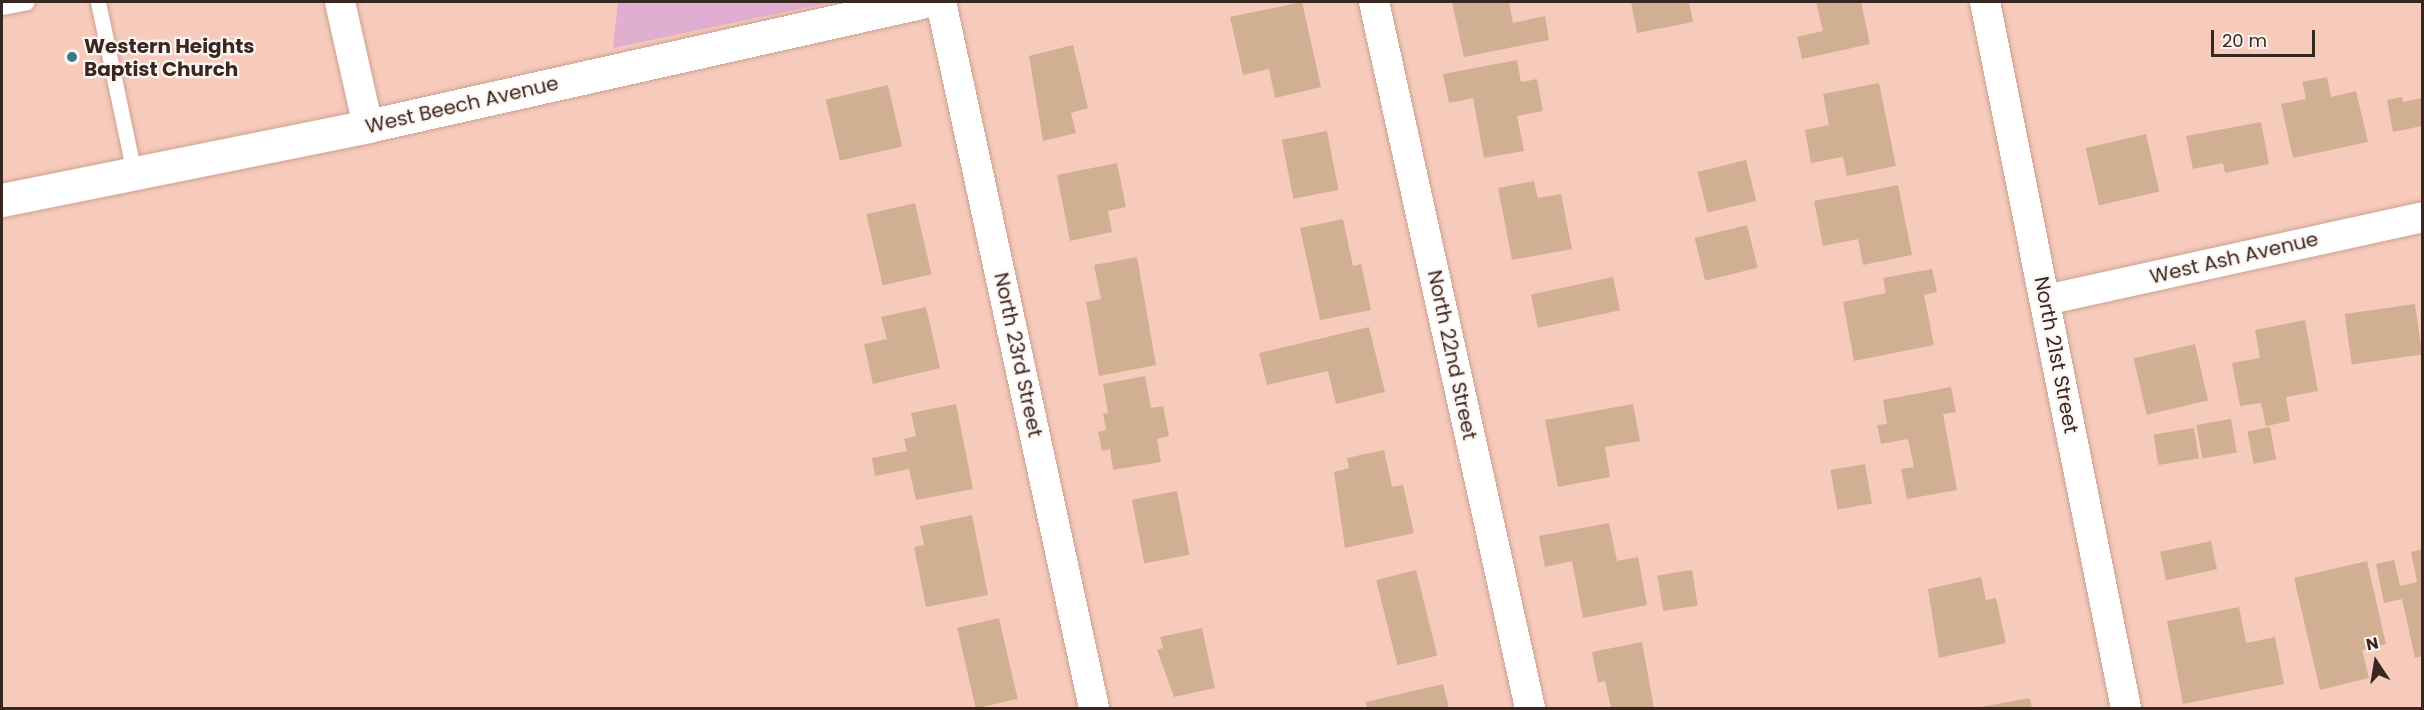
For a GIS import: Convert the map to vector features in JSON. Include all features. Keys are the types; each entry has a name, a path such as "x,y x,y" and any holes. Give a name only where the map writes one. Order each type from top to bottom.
{"main road":[{"name":"West Beech Avenue","path":"2,200 368,126 921,2"}],"street":[{"path":"340,2 368,126"},
{"name":"North 23rd Street","path":"941,2 1094,708"},
{"name":"North 22nd Street","path":"1374,2 1530,708"},
{"name":"North 21st Street","path":"1985,2 2126,708"},
{"name":"West Ash Avenue","path":"2046,300 2422,217"}],"lane":[{"path":"2,7 27,2"},
{"path":"98,2 134,173"}],"shaded area":[{"path":"618,2 832,2 613,48"}],"building":[{"path":"1302,2 1321,87 1275,98 1269,69 1243,75 1230,17"},
{"path":"1452,2 1509,2 1513,23 1545,16 1549,40 1464,57"},
{"path":"1631,2 1689,2 1693,22 1637,33"},
{"path":"1816,2 1861,2 1870,44 1802,59 1797,37 1823,31"},
{"path":"1073,45 1088,108 1071,113 1076,133 1043,141 1029,56"},
{"path":"1517,60 1521,82 1537,79 1543,111 1517,116 1524,151 1484,158 1473,98 1449,103 1443,74"},
{"path":"2327,77 2331,97 2356,91 2368,142 2293,158 2281,104 2306,99 2302,82"},
{"path":"1879,83 1896,166 1847,176 1843,157 1811,163 1805,130 1829,125 1823,94"},
{"path":"888,85 902,146 840,161 826,99"},
{"path":"2402,97 2403,102 2422,98 2422,126 2393,132 2387,100"},
{"path":"2261,122 2269,164 2225,173 2223,163 2193,169 2186,136"},
{"path":"1327,131 1338,190 1293,199 1282,140"},
{"path":"2146,134 2159,191 2099,205 2086,148"},
{"path":"1746,160 1756,201 1708,213 1697,172"},
{"path":"1117,163 1126,207 1108,211 1112,232 1070,241 1057,175"},
{"path":"1534,181 1538,198 1561,194 1572,249 1512,260 1498,188"},
{"path":"1898,185 1912,255 1863,265 1858,239 1823,246 1814,201"},
{"path":"915,203 931,274 883,285 866,214"},
{"path":"1343,219 1353,266 1361,264 1371,310 1320,320 1300,228"},
{"path":"1747,225 1758,268 1705,281 1695,238"},
{"path":"1137,257 1156,365 1099,376 1086,302 1101,299 1094,265"},
{"path":"1932,269 1937,292 1924,295 1934,345 1854,361 1843,302 1886,293 1883,278"},
{"path":"1613,277 1620,310 1538,328 1531,294"},
{"path":"2415,304 2422,355 2352,364 2345,314"},
{"path":"926,307 940,368 873,384 864,344 887,339 881,317"},
{"path":"2305,320 2318,391 2286,397 2290,421 2266,426 2261,403 2240,406 2232,363 2260,358 2255,330"},
{"path":"1369,327 1385,392 1336,404 1328,371 1267,385 1259,353"},
{"path":"2195,344 2208,401 2147,415 2134,358"},
{"path":"1145,376 1151,408 1163,406 1169,436 1157,439 1161,462 1113,470 1110,449 1102,451 1098,432 1106,430 1103,414 1108,413 1103,384"},
{"path":"1951,387 1956,412 1943,414 1957,490 1907,499 1901,469 1914,467 1908,439 1881,444 1877,425 1887,424 1883,400"},
{"path":"956,404 973,489 916,500 909,469 875,476 872,458 907,451 904,439 916,436 911,413"},
{"path":"1633,404 1640,441 1605,447 1610,477 1558,487 1545,420"},
{"path":"2231,419 2237,452 2202,459 2197,425"},
{"path":"2270,427 2276,459 2254,464 2247,431"},
{"path":"2194,428 2199,459 2158,465 2154,434"},
{"path":"1384,450 1392,487 1403,485 1414,533 1345,548 1334,472 1349,468 1347,458"},
{"path":"1865,464 1872,503 1837,509 1831,470"},
{"path":"1177,491 1189,555 1144,564 1132,500"},
{"path":"972,515 988,595 926,607 914,547 924,545 920,526"},
{"path":"1609,523 1617,561 1638,557 1647,605 1583,618 1572,561 1545,567 1539,536"},
{"path":"2211,541 2217,569 2166,580 2160,552"},
{"path":"2422,549 2422,656 2415,658 2402,599 2384,603 2376,564 2394,560 2400,586 2417,582 2411,552"},
{"path":"2367,561 2386,644 2362,650 2369,678 2320,690 2294,578"},
{"path":"1416,570 1437,655 1398,665 1376,580"},
{"path":"1692,570 1698,606 1663,611 1657,575"},
{"path":"1981,577 1986,600 1996,598 2006,643 1939,658 1928,589"},
{"path":"2239,607 2246,643 2275,637 2284,684 2183,704 2167,621"},
{"path":"999,618 1018,699 976,708 957,628"},
{"path":"1202,628 1215,688 1174,697 1157,650 1163,648 1160,637"},
{"path":"1642,642 1654,708 1611,708 1605,681 1598,683 1592,652"},
{"path":"1443,684 1449,708 1367,708 1366,702"},
{"path":"2030,698 2032,708 1980,708 1980,707"}],"place":[{"name":"Western Heights Baptist Church","path":"72,57"}]}
